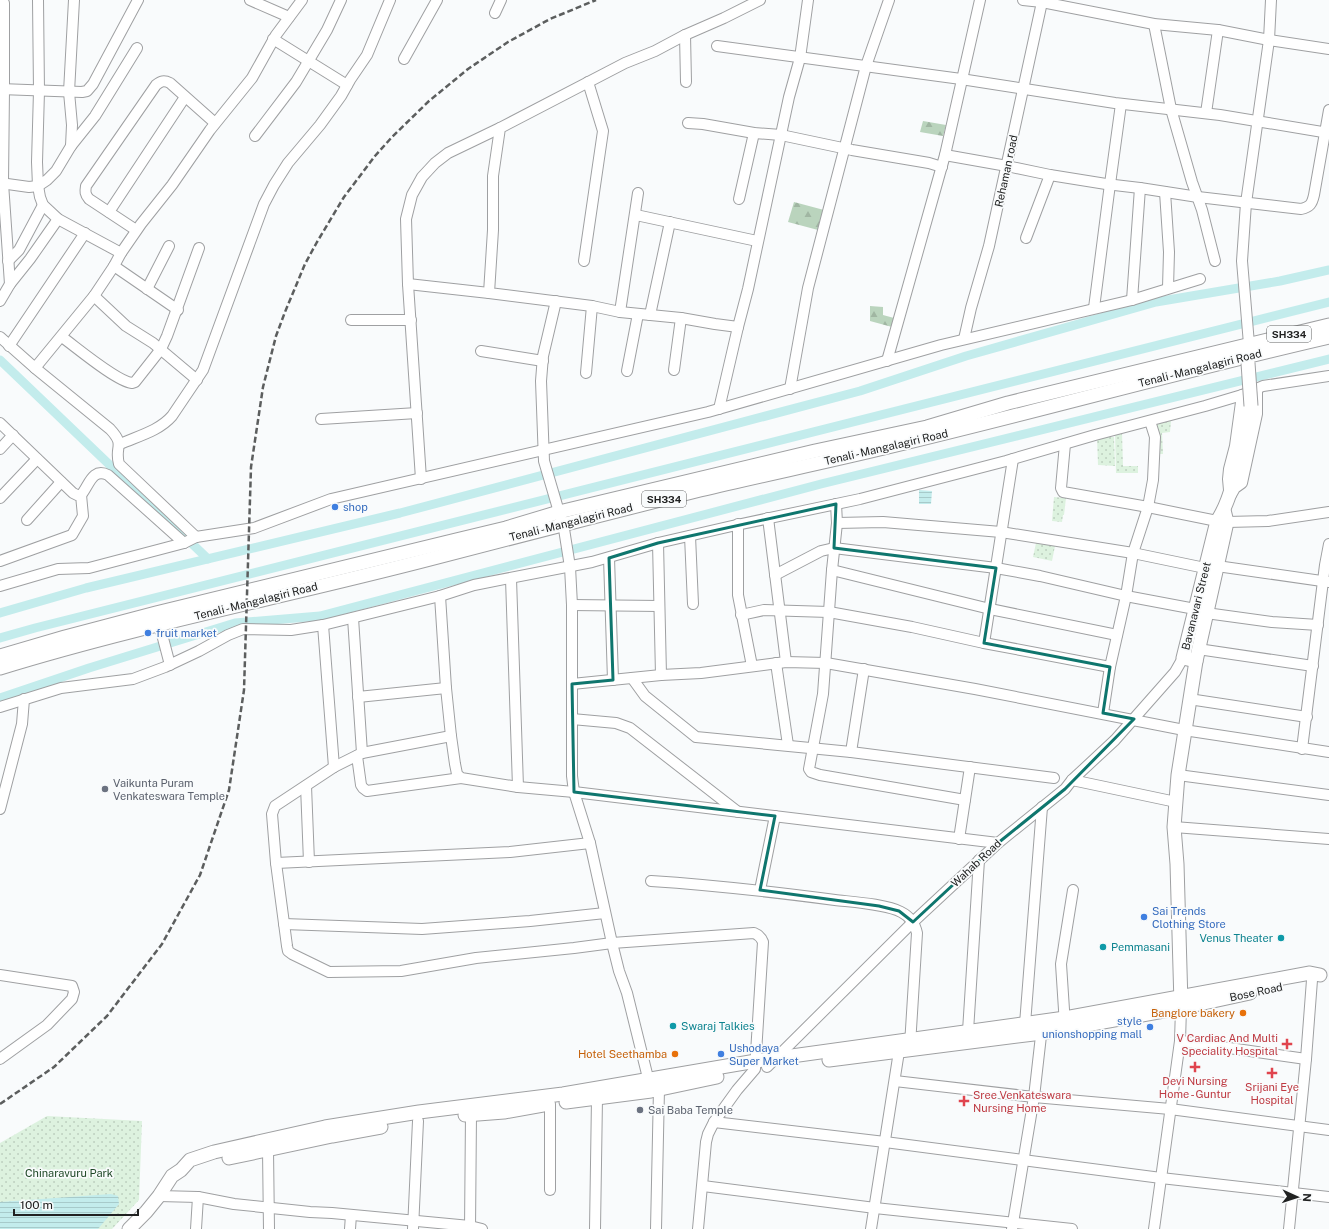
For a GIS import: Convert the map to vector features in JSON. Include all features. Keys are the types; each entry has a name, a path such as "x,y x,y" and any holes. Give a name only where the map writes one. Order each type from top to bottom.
{"main road":[{"name":"SH334","path":"0,668 60,649 160,623 478,535 561,518 815,451 927,427 1008,403 1248,349 1329,325"},
{"name":"Tenali - Mangalagiri Road","path":"1248,349 1329,337"},
{"name":"Bavanavari Street","path":"1181,1003 1177,864 1174,827 1178,775 1189,699 1193,656 1201,611 1223,518 1247,436 1251,406 1248,349"},
{"name":"SH334","path":"0,656 65,636 160,623"},
{"name":"Bose Road","path":"1042,1027 1181,1003 1318,975"},
{"path":"905,1045 968,1031 1025,1024 1042,1027"},
{"path":"181,1170 192,1169 208,1162 332,1136 418,1121 471,1114 504,1112 597,1098 763,1064 1042,1027"},
{"path":"129,1229 159,1196 172,1176 181,1170 190,1160 214,1152 325,1127 434,1110 563,1094 653,1087"}],"street":[{"path":"38,0 38,186 43,206 58,219 120,253"},
{"path":"71,146 72,125 69,92 74,0"},
{"path":"2,89 69,92 88,91 138,0"},
{"path":"250,0 289,17"},
{"path":"35,368 62,337 94,296 136,230 172,185 188,159 215,123 252,78 273,39 302,0"},
{"path":"255,136 296,82 327,30 341,0"},
{"path":"120,444 159,427 166,422 172,416 197,380 203,370 264,204 288,163 320,125 341,96 367,55 390,0"},
{"path":"404,59 437,0"},
{"path":"496,13 501,0"},
{"path":"421,479 410,320 406,219 412,195 422,177 434,163 448,153 500,128 625,63 655,51 760,0"},
{"path":"718,408 748,289 757,241 800,58 808,0"},
{"path":"790,389 808,288 866,66 889,0"},
{"path":"887,360 942,167 980,0"},
{"path":"1023,0 1042,2 1154,24 1218,30 1269,40 1329,49"},
{"path":"1248,349 1242,261 1246,203 1269,40 1271,0"},
{"name":"Rehaman road","path":"964,339 971,308 990,246 1042,2"},
{"path":"4,3 1,183 10,284"},
{"path":"1154,24 1171,109 1202,210 1215,260"},
{"path":"1206,113 1218,30"},
{"path":"686,35 686,82"},
{"path":"273,39 347,85"},
{"path":"717,46 961,79 1121,104 1206,113 1327,132"},
{"path":"1,183 22,186 38,186 47,180 56,171 71,146 95,116 137,48"},
{"path":"136,230 89,199 85,195 86,186 159,82 165,81 170,83 215,123"},
{"path":"584,261 603,130 588,82"},
{"path":"109,212 185,97"},
{"path":"1094,308 1121,104"},
{"path":"945,155 1050,175 1198,197 1301,209 1307,208 1312,204 1327,132 1329,110"},
{"path":"688,123 754,133 781,135 922,161 942,167"},
{"path":"489,293 493,230 493,176 500,128"},
{"path":"739,199 754,133"},
{"path":"1026,238 1050,175"},
{"path":"1132,300 1140,188"},
{"path":"1165,192 1169,252 1168,288"},
{"path":"620,312 636,215 638,193"},
{"path":"8,261 19,250 43,206"},
{"path":"636,215 757,241"},
{"path":"0,301 10,284 30,259 58,219"},
{"path":"650,315 670,222"},
{"path":"9,346 85,233"},
{"path":"147,289 169,246"},
{"path":"62,337 123,381 132,383 139,379 161,349 178,310 200,248"},
{"path":"114,266 178,310"},
{"path":"0,586 58,569 89,568 185,543 196,538 254,528 331,499 421,479 544,456 790,389 964,339 1132,300 1200,279"},
{"path":"408,284 556,301 620,312 681,318 738,327"},
{"path":"94,296 126,326 161,349 197,380"},
{"path":"556,301 543,360 541,381 544,456 561,518 570,563 572,605 572,776 574,792 590,843 612,943 653,1087 656,1229"},
{"path":"586,373 592,306"},
{"path":"627,371 638,314"},
{"path":"674,370 681,318"},
{"path":"350,320 410,320"},
{"path":"0,337 35,368 110,429 117,437 120,444 117,456 120,464 196,538"},
{"path":"481,351 543,360"},
{"path":"0,707 61,688 133,678 169,661 199,651 238,630 291,630 353,618 440,596 474,585 511,579 570,563 609,558 658,543 738,524 860,499 1150,421 1242,395 1270,385 1329,376"},
{"path":"1230,496 1235,488 1242,483 1256,420 1257,389"},
{"path":"1230,496 1228,474 1235,446 1242,395"},
{"path":"321,419 417,413"},
{"path":"1102,713 1110,667 1126,596 1132,553 1148,507 1154,473 1155,443 1154,432 1150,421"},
{"path":"0,423 73,493 81,495"},
{"path":"0,449 13,435"},
{"path":"1065,444 1061,488 1063,492 1223,518 1268,521 1329,512"},
{"path":"0,498 37,458"},
{"path":"984,643 1013,459"},
{"path":"0,561 72,535 83,516 81,495 93,475 97,473 108,475 185,543"},
{"path":"27,520 61,482"},
{"path":"836,504 837,524 832,570 826,663 822,702 809,770 814,774 965,800"},
{"path":"768,518 780,610 781,662 788,745"},
{"path":"837,524 876,522 1002,532 1211,567 1326,581"},
{"path":"738,524 738,595 752,666"},
{"path":"690,536 693,604"},
{"path":"658,543 661,675"},
{"path":"1302,749 1318,625 1326,581 1329,544"},
{"path":"775,575 821,551 834,548 996,568 1040,576 1126,596 1201,611 1258,621 1318,625"},
{"path":"609,558 613,680"},
{"path":"832,570 990,609 1117,635"},
{"path":"511,579 518,787"},
{"path":"440,596 446,688 451,736 457,774 461,778"},
{"path":"572,605 659,606"},
{"path":"741,615 764,610 830,612 1110,667"},
{"path":"353,618 358,697 361,785 367,791 461,778 518,787 574,792 998,842"},
{"path":"160,623 169,661"},
{"path":"323,624 334,767"},
{"path":"1193,656 1313,666"},
{"name":"Wahab Road","path":"698,1229 708,1134 714,1122 763,1064 978,860 998,842 1065,789 1072,780 1115,740 1175,672 1193,656"},
{"path":"572,684 661,675 700,673 781,662 826,663 1102,713 1184,730 1329,752"},
{"path":"851,752 864,669"},
{"path":"632,678 644,696 692,735 696,736 851,752 1054,778"},
{"path":"358,697 446,688"},
{"path":"1189,699 1307,717"},
{"path":"0,809 20,731 24,700"},
{"path":"572,719 616,723 630,728 738,812"},
{"path":"451,736 359,754 334,767 277,804 273,810 276,863 288,951 329,972 406,971 476,958 612,943 754,934 761,937 763,942 763,1064"},
{"path":"959,838 970,767"},
{"path":"1178,775 1329,795"},
{"path":"1072,780 1176,802"},
{"path":"306,786 309,862"},
{"path":"1025,1024 1042,807"},
{"path":"760,890 775,816"},
{"path":"1174,827 1329,839"},
{"path":"276,863 510,852 590,843"},
{"path":"968,1031 978,860"},
{"path":"651,881 760,890 879,906 899,911 913,922 916,928 917,938 905,1045 895,1081 871,1229"},
{"path":"1065,1023 1060,964 1073,890"},
{"path":"284,924 422,928 530,921 605,913"},
{"path":"0,975 72,986 74,992 72,999 47,1025 0,1059"},
{"path":"1290,1229 1298,1127 1318,975"},
{"path":"1154,1229 1180,1041 1181,1003"},
{"path":"1013,1225 1034,1097 1042,1027"},
{"path":"1180,1041 1306,1059"},
{"path":"895,1081 1034,1097 1170,1109 1329,1130"},
{"path":"595,1229 597,1098"},
{"path":"550,1104 550,1190"},
{"path":"470,1228 471,1114"},
{"path":"413,1225 418,1121"},
{"path":"714,1122 884,1142 1161,1178 1329,1197"},
{"path":"268,1150 269,1229"},
{"path":"703,1186 1013,1225 1072,1229"},
{"path":"159,1196 198,1197 234,1204 351,1215 413,1225 482,1229"},
{"path":"196,1229 198,1197"},
{"path":"350,1229 351,1215"}],"highlighted area":[{"path":"836,504 834,548 996,568 984,643 1110,667 1103,713 1134,719 1065,789 998,843 913,922 899,911 879,906 760,890 775,816 574,792 572,684 613,680 609,558 658,543"}],"green space":[{"path":"923,121 946,125 943,136 920,132"},
{"path":"794,202 824,210 818,230 788,222"},
{"path":"870,306 883,307 883,315 894,318 892,327 870,321"},
{"path":"1171,421 1170,432 1162,433 1163,454 1155,454 1153,424"},
{"path":"1115,432 1122,432 1123,466 1138,466 1138,473 1116,473"},
{"path":"1097,437 1114,437 1115,466 1098,465"},
{"path":"1054,497 1066,498 1062,522 1052,521"},
{"path":"1036,543 1055,546 1052,561 1033,557"},
{"name":"Chinaravuru Park","path":"47,1116 142,1121 139,1200 112,1229 0,1229 0,1143"}],"water":[{"path":"919,490 932,491 931,504 919,504"},
{"path":"111,1194 118,1196 119,1204 98,1229 0,1229 0,1202"}],"waterway":[{"path":"0,613 86,588 400,513 860,391 966,356 1156,302 1280,281 1329,270"},
{"path":"0,638 1329,302"},
{"path":"0,698 89,668 235,623 320,616 821,484 1329,359"},
{"path":"0,360 208,559"}],"railway":[{"path":"0,1104 54,1067 107,1016 162,944 200,875 229,790 244,690 251,467 263,387 276,336 305,264 344,197 375,156 429,101 468,69 508,42 550,19 596,0"}],"place":[{"name":"shop","path":"335,507"},
{"name":"fruit market","path":"148,633"},
{"name":"Vaikunta Puram Venkateswara Temple","path":"105,789"},
{"name":"Sai Trends Clothing Store","path":"1144,917"},
{"name":"Venus Theater","path":"1281,938"},
{"name":"Pemmasani","path":"1103,947"},
{"name":"Banglore bakery","path":"1243,1013"},
{"name":"Swaraj Talkies","path":"673,1026"},
{"name":"style unionshopping mall","path":"1150,1027"},
{"name":"V Cardiac And Multi Speciality Hospital","path":"1287,1044"},
{"name":"Hotel Seethamba","path":"675,1054"},
{"name":"Ushodaya Super Market","path":"721,1054"},
{"name":"Devi Nursing Home - Guntur","path":"1195,1067"},
{"name":"Srijani Eye Hospital","path":"1272,1073"},
{"name":"Sree Venkateswara Nursing Home","path":"964,1101"},
{"name":"Sai Baba Temple","path":"640,1110"}]}
